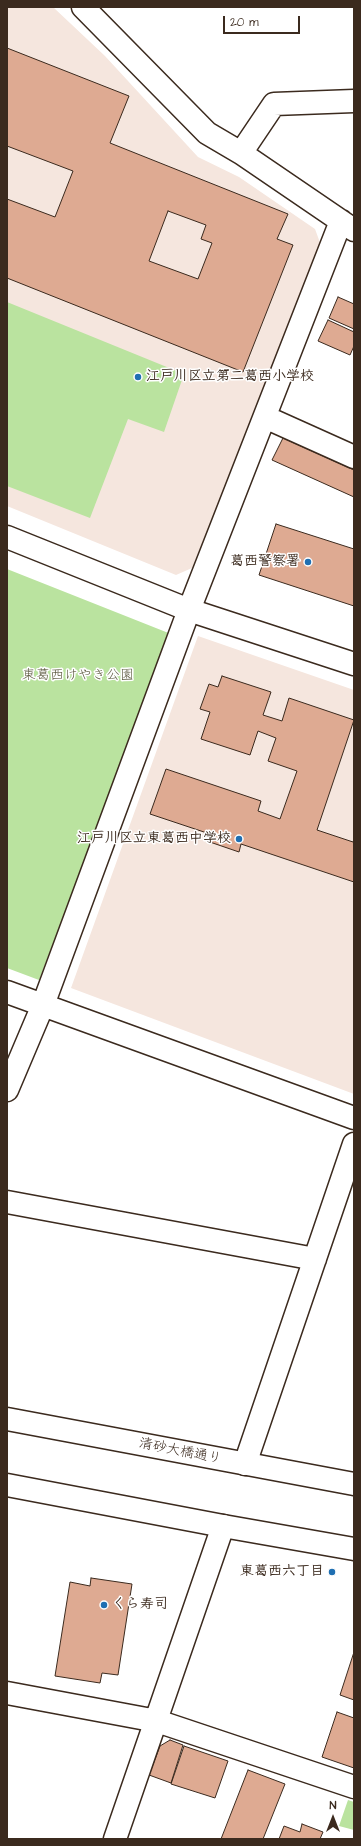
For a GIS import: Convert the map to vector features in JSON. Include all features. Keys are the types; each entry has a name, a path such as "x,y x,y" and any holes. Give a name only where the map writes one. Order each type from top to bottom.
{"street":[{"path":"7,1090 43,1005 189,610 265,417 347,226 241,153 208,133 83,7"},
{"path":"241,153 274,104 354,101"},
{"path":"265,417 354,457"},
{"path":"7,537 189,610 354,664"},
{"path":"7,992 354,1118"},
{"path":"245,1464 354,1144"},
{"path":"7,1202 315,1259"},
{"name":"清砂大橋通り","path":"7,1419 354,1484"},
{"path":"7,1485 354,1549"},
{"path":"115,1839 157,1721 223,1526"},
{"path":"7,1693 157,1721 354,1787"}],"shaded area":[{"name":"江戸川区立第二葛西小学校","path":"7,7 53,7 105,56 198,157 239,177 315,229 322,248 192,568 176,575 7,506"},
{"name":"江戸川区立東葛西中学校","path":"198,636 354,690 354,1094 71,988"}],"green space":[{"path":"7,302 184,374 164,432 128,419 90,518 7,486"},
{"name":"東葛西けやき公園","path":"7,569 171,634 39,980 7,968"},
{"path":"348,1800 354,1802 354,1830 339,1826"}],"building":[{"path":"7,48 129,96 110,143 288,214 277,239 293,245 243,372 7,278 7,199 55,217 73,171 7,146","holes":["168,211 206,225 201,239 212,243 198,279 149,261"]},
{"path":"338,297 354,304 354,329 329,318"},
{"path":"328,320 354,332 354,346 350,355 318,341"},
{"path":"283,438 354,470 354,497 272,460"},
{"name":"葛西警察署","path":"276,524 354,549 354,606 259,575"},
{"path":"222,676 271,692 263,715 282,721 289,698 354,720 317,830 353,842 354,840 354,882 241,844 239,852 204,840 207,833 150,814 166,769 261,801 258,811 280,819 297,771 268,761 276,738 258,731 250,755 201,739 210,712 200,709 209,684 218,687"},
{"path":"91,1578 132,1584 118,1675 102,1673 100,1683 55,1676 70,1582 90,1586"},
{"path":"354,1652 354,1700 340,1695"},
{"path":"337,1712 354,1718 354,1768 322,1757"},
{"path":"170,1740 183,1745 171,1783 149,1775 160,1746"},
{"path":"184,1746 228,1761 215,1798 171,1784"},
{"path":"248,1770 285,1784 263,1839 221,1839"},
{"path":"302,1824 323,1832 320,1839 279,1839 284,1826 300,1832"}],"place":[{"name":"江戸川区立第二葛西小学校","path":"138,377"},
{"name":"葛西警察署","path":"308,562"},
{"name":"江戸川区立東葛西中学校","path":"239,839"},
{"name":"東葛西六丁目","path":"332,1572"},
{"name":"くら寿司","path":"104,1605"}]}
